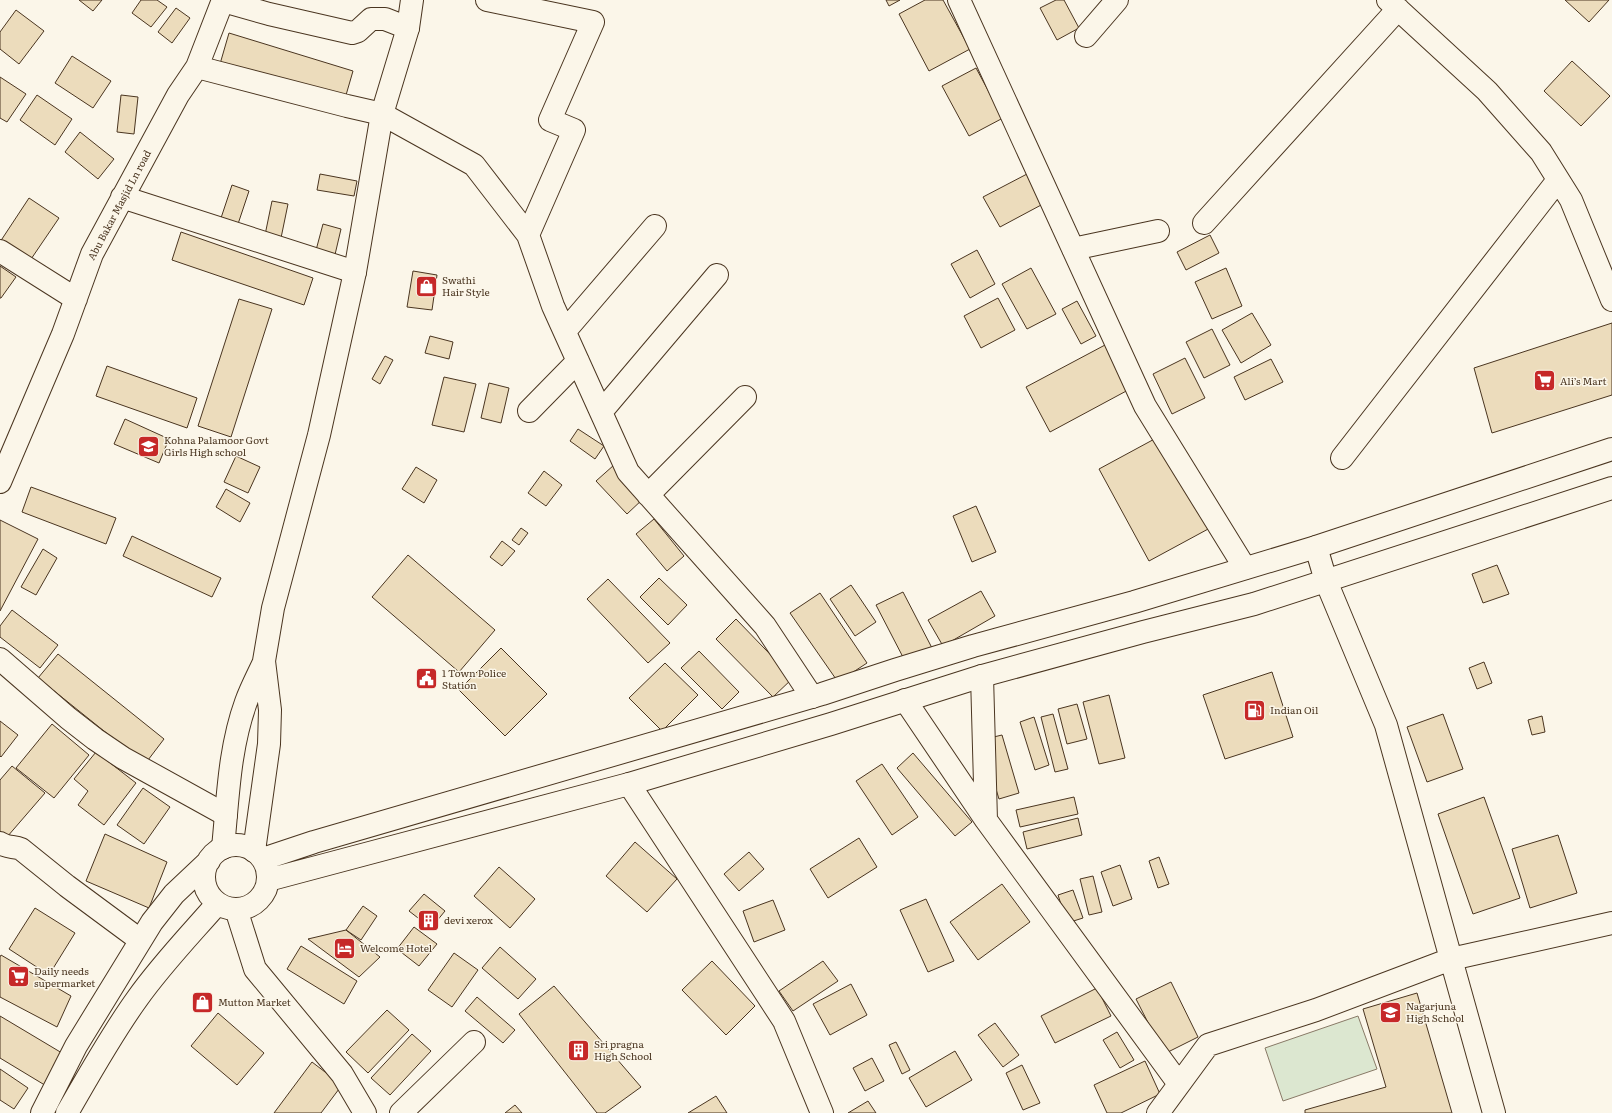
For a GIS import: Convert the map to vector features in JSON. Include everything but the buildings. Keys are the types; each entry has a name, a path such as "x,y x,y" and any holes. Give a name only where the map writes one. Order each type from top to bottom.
{"main road":[{"path":"223,0 269,14 352,33 358,31 371,19 385,19 408,28"},
{"name":"Abu Bakar Masjid Ln road","path":"0,482 76,300 92,254 178,96 197,67 223,0"},
{"path":"365,1113 342,1074 255,969 227,906 207,890 205,870 216,854 226,815 230,768 238,729 246,701 264,661 273,608 319,435 355,272 382,114 408,28 412,0"},
{"path":"487,0 593,22 550,120 574,130 528,235"},
{"path":"959,0 1145,406 1245,568"},
{"path":"1086,36 1117,0"},
{"path":"1204,223 1393,4 1487,91 1541,152 1571,200 1612,300"},
{"path":"197,67 382,114 474,165 528,235 554,306 628,472 766,626 812,697"},
{"path":"1342,458 1558,180"},
{"path":"122,197 355,272"},
{"path":"565,331 655,226"},
{"path":"1073,249 1158,231"},
{"path":"0,251 76,300"},
{"path":"601,412 717,275"},
{"path":"529,411 578,361"},
{"path":"648,495 745,397"},
{"path":"258,855 314,842 812,697 973,646 1134,602 1316,547 1612,448"},
{"path":"268,880 629,784 831,724 982,676 1143,632 1254,604 1612,488"},
{"path":"1316,547 1326,581 1386,725 1494,1113"},
{"path":"0,659 68,718 95,739 123,758 226,815"},
{"path":"258,855 269,744 270,710 264,661"},
{"path":"982,676 986,820"},
{"path":"905,700 986,820 1179,1084"},
{"path":"629,784 784,1021 822,1113"},
{"path":"0,843 6,846 15,846 21,849 67,886 140,940"},
{"path":"42,1113 76,1046 140,940 174,894 216,854 234,845 244,846 258,855 267,869 268,880 265,891 258,901 248,907 227,906 167,960 137,999 105,1048 67,1113"},
{"path":"1158,1113 1208,1045 1316,1010 1451,959 1612,923"},
{"path":"401,1113 474,1042"}],"green space":[{"path":"1358,1016 1377,1069 1283,1101 1265,1048"}],"place":[{"name":"Swathi Hair Style","path":"426,286"},
{"name":"Ali’s Mart","path":"1545,381"},
{"name":"Kohna Palamoor Govt Girls High school","path":"148,446"},
{"name":"1 Town Police Station","path":"426,679"},
{"name":"Indian Oil","path":"1255,710"},
{"name":"devi xerox","path":"429,920"},
{"name":"Welcome Hotel","path":"344,948"},
{"name":"Daily needs supermarket","path":"19,977"},
{"name":"Mutton Market","path":"203,1002"},
{"name":"Nagarjuna High School","path":"1391,1012"},
{"name":"Sri pragna High School","path":"579,1050"}]}
